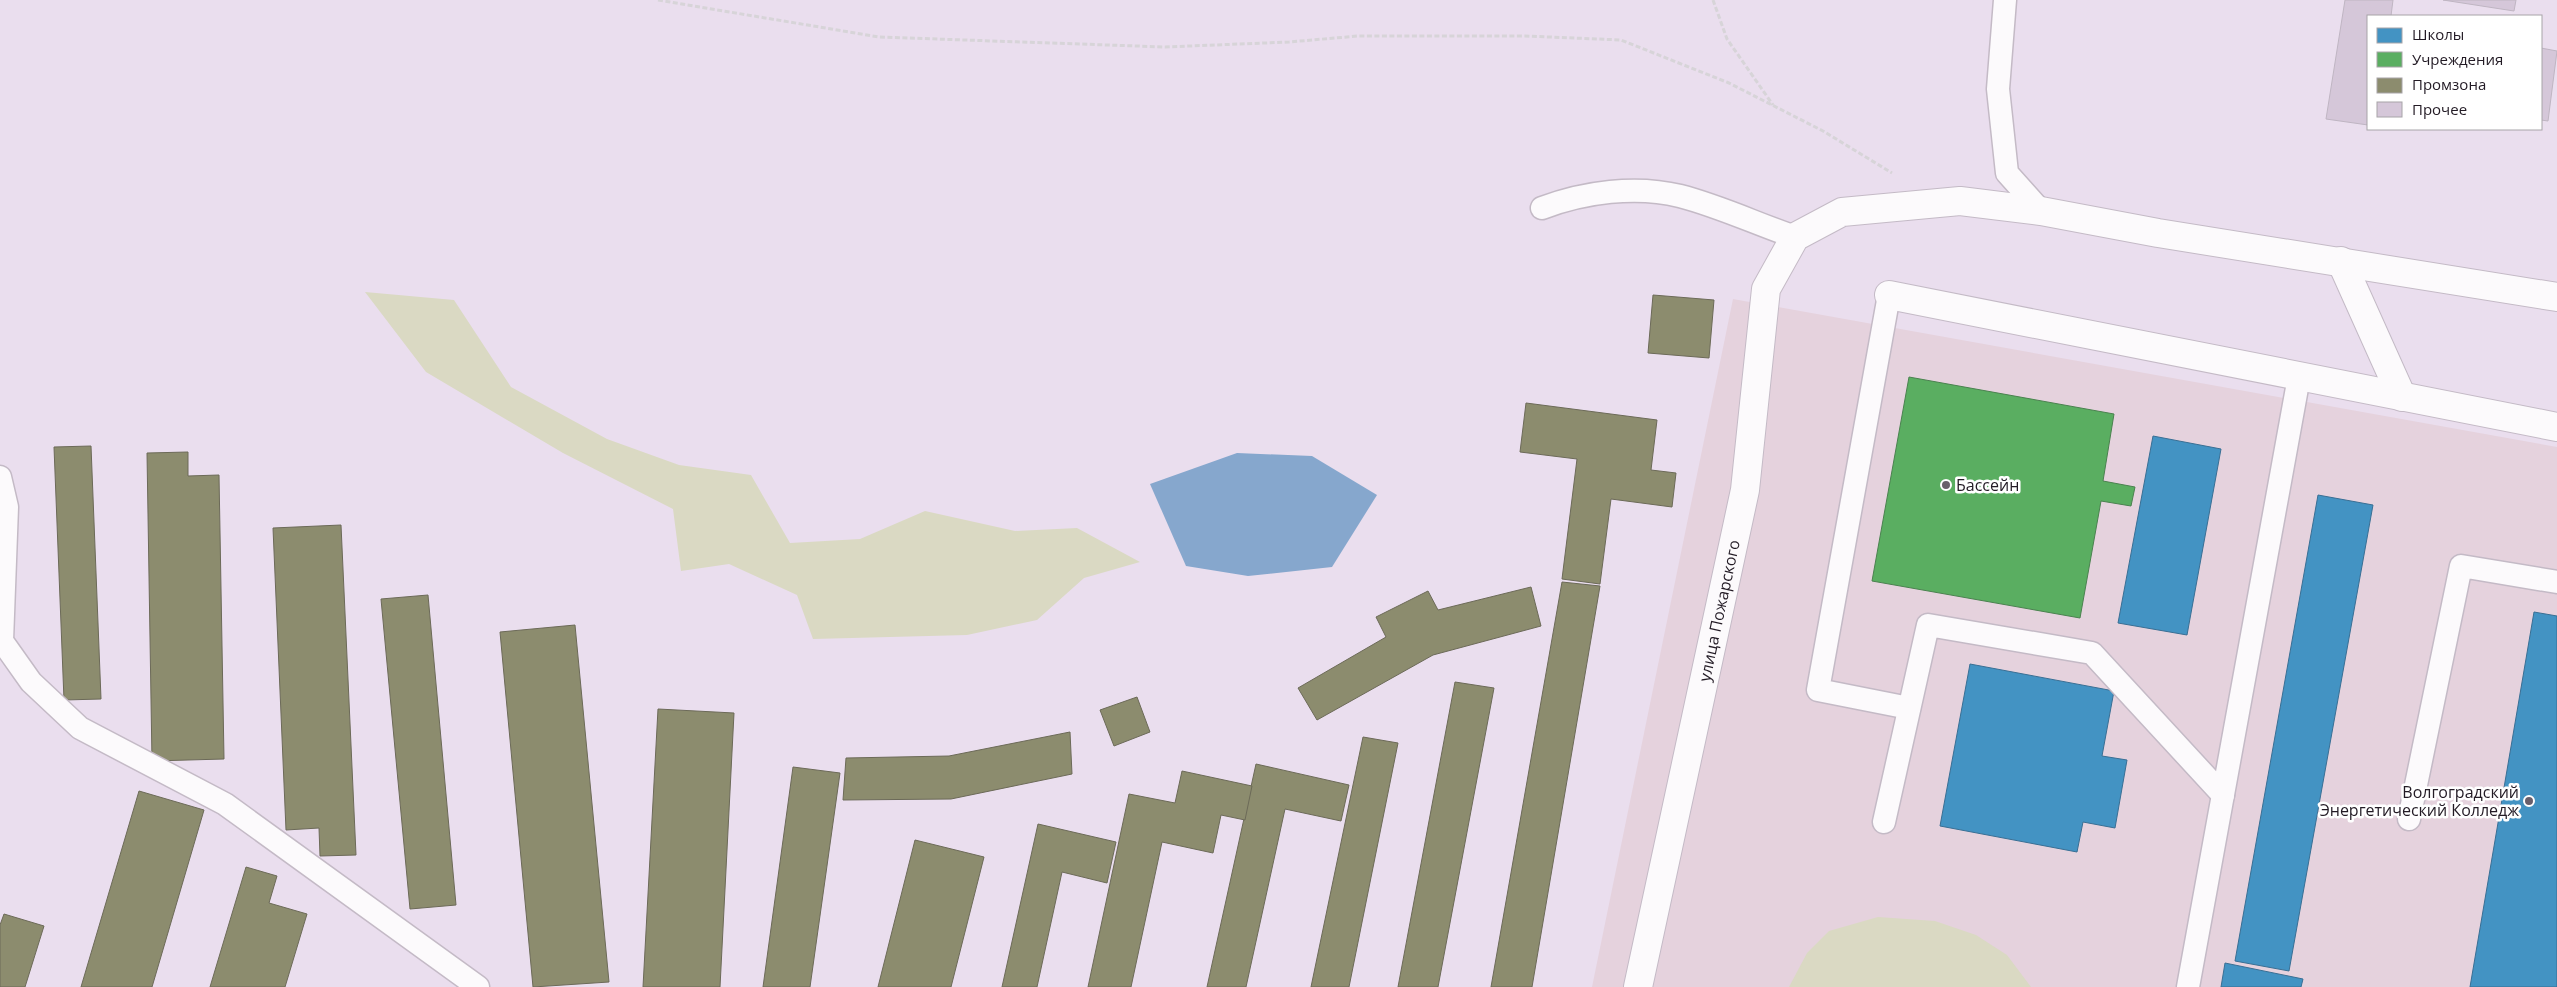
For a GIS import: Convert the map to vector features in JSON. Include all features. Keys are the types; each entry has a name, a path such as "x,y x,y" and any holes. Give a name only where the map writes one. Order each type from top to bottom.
{"street":[{"path":"1795,237 1842,212 1960,201 2041,211 2158,233 2557,297"},
{"name":"улица Пожарского","path":"1638,987 1745,490 1766,289 1795,237"},
{"path":"2341,261 2402,397"},
{"path":"1889,295 2557,427"}],"lane":[{"path":"2005,0 1998,89 2007,173 2041,211"},
{"path":"1542,208 1565,200 1631,190 1680,196 1795,237"},
{"path":"1889,295 1818,690 1909,708"},
{"path":"2188,987 2299,377"},
{"path":"0,477 7,507 2,642 31,682 80,728 226,804 478,987"},
{"path":"2409,819 2461,566 2557,582"},
{"path":"1884,822 1928,625 2092,653 2223,795"}],"path":[{"path":"658,0 879,37 1165,47 1288,42 1358,36 1525,36 1621,40 1729,82 1823,131 1893,174"},
{"path":"1713,0 1727,39 1775,106"}],"shaded area":[{"path":"1733,299 2557,447 2557,987 1592,987"}],"green space":[{"path":"365,292 454,300 511,387 607,439 679,465 751,475 790,543 860,539 925,511 1015,531 1077,528 1140,562 1084,578 1037,620 967,635 813,639 797,595 729,564 681,571 673,509 563,453 426,372"},
{"path":"1878,917 1935,921 1976,935 2007,955 2031,987 1789,987 1807,953 1829,931"}],"water":[{"path":"1237,453 1312,456 1377,495 1332,567 1248,576 1186,566 1150,484"}],"building: Школы":[{"path":"2153,436 2221,449 2187,635 2118,623"},
{"path":"2318,495 2373,505 2289,971 2235,961"},
{"name":"Волгоградский Энергетический Колледж","path":"2534,612 2557,616 2557,987 2470,987"},
{"path":"1970,664 2114,691 2102,756 2127,760 2115,828 2083,822 2077,852 1940,826"},
{"path":"2225,963 2303,979 2301,987 2221,987"}],"building: Учреждения":[{"path":"1909,377 2114,414 2103,481 2135,487 2131,506 2101,501 2080,618 1872,581"}],"building: Промзона":[{"path":"1653,295 1714,300 1709,358 1648,353"},
{"path":"1526,403 1657,420 1651,470 1676,473 1672,507 1611,499 1600,584 1562,579 1577,459 1520,452"},
{"path":"91,446 101,699 64,700 54,447"},
{"path":"188,452 188,476 219,475 224,759 152,761 147,453"},
{"path":"341,525 356,855 320,856 319,828 286,830 273,528"},
{"path":"1562,582 1600,586 1532,987 1491,987"},
{"path":"1531,587 1541,626 1433,655 1317,720 1298,688 1386,637 1376,617 1428,591 1438,610"},
{"path":"428,595 456,905 410,909 381,599"},
{"path":"575,625 609,982 533,987 500,632"},
{"path":"1455,682 1494,688 1438,987 1398,987"},
{"path":"1137,697 1150,732 1114,746 1100,710"},
{"path":"658,709 734,713 720,987 643,987"},
{"path":"1070,732 1072,774 951,799 843,800 846,758 949,756"},
{"path":"1363,737 1398,743 1349,987 1311,987"},
{"path":"1256,764 1349,785 1341,821 1285,809 1246,987 1207,987"},
{"path":"793,767 840,773 810,987 763,987"},
{"path":"1182,771 1252,786 1245,820 1221,815 1213,853 1162,842 1131,987 1088,987 1129,794 1175,803"},
{"path":"139,791 204,810 152,987 81,987"},
{"path":"1038,824 1116,842 1107,883 1062,872 1037,987 1002,987"},
{"path":"915,840 984,857 951,987 878,987"},
{"path":"246,867 277,876 269,903 307,914 285,987 210,987"},
{"path":"4,914 44,926 25,987 0,987 0,925"}],"building: Прочее":[{"path":"2345,0 2393,0 2391,15 2367,15 2367,125 2326,119"},
{"path":"2443,0 2516,0 2514,11"},
{"path":"2542,48 2557,51 2548,121 2542,120"}],"place":[{"name":"Бассейн","path":"1946,485"},
{"name":"Волгоградский Энергетический Колледж","path":"2529,801"}]}
